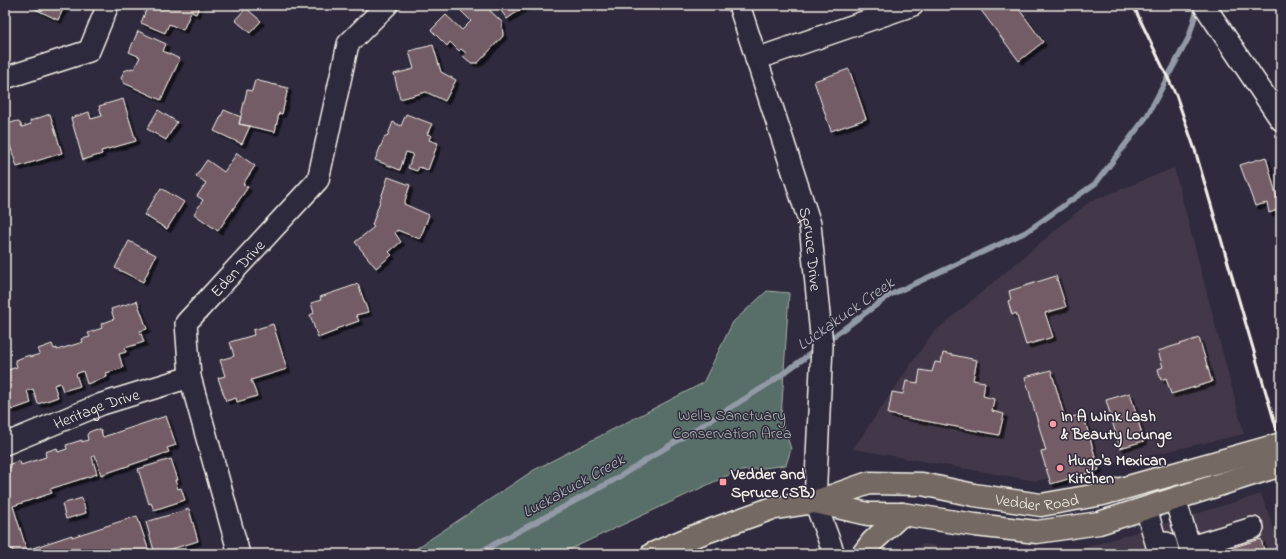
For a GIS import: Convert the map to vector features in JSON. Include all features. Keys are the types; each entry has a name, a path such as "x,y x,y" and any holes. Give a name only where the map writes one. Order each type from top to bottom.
{"main road":[{"name":"Vedder Road","path":"652,554 692,537 770,509 815,502 869,482 922,484 974,495 1040,505 1103,494 1281,444"},
{"name":"Vedder Road","path":"815,502 868,514 902,514 1037,532 1099,523 1281,465"},
{"path":"863,554 872,542 902,514"}],"street":[{"path":"5,78 89,52 108,5"},
{"name":"Eden Drive","path":"239,554 190,377 186,323 318,180 348,44 387,5"},
{"name":"Spruce Drive","path":"739,5 810,224 822,345 815,502"},
{"path":"756,59 913,5"},
{"path":"1204,5 1281,120"},
{"name":"Heritage Drive","path":"5,444 102,404 190,377"},
{"path":"1175,499 1191,550 1253,528"},
{"path":"815,502 834,554"},
{"path":"1146,508 1157,546 1166,543 1169,554"}],"shaded area":[{"path":"1174,168 1244,434 1036,481 853,449 931,335 1089,202"},
{"path":"1261,494 1281,548 1281,554 1064,554"},
{"path":"924,544 994,554 904,554"}],"green space":[{"name":"Wells Sanctuary Conservation Area","path":"767,291 789,293 781,418 791,449 786,465 735,472 560,554 408,554 534,470 703,383 733,322"}],"building":[{"path":"33,5 65,5 58,20 35,9 36,6"},
{"path":"148,5 200,5 196,14 191,12 183,30 169,24 165,33 141,23"},
{"path":"467,5 484,5 502,22 503,36 478,63 471,63 463,56 466,53 461,49 459,51 450,42 447,46 431,30 446,15 462,30 471,21 461,11"},
{"path":"497,5 527,5 507,19"},
{"path":"977,5 1016,5 1043,42 1019,61"},
{"path":"246,8 261,21 250,33 235,20"},
{"path":"138,31 166,44 163,51 180,59 161,100 124,83 121,78 124,71 132,68 134,69 140,57 129,52"},
{"path":"433,45 441,72 456,80 445,101 426,92 400,99 394,74 414,69 409,51"},
{"path":"849,69 866,119 831,131 814,81"},
{"path":"255,80 288,88 282,114 279,113 275,132 239,124 247,90 252,91"},
{"path":"123,99 136,141 101,151 102,154 83,160 71,118 89,112 91,119 102,116 99,106"},
{"path":"158,110 177,122 166,140 147,129"},
{"path":"224,110 241,117 239,124 250,126 242,144 214,131"},
{"path":"50,114 62,153 17,167 5,130 8,124 17,121 22,127 31,124 30,121"},
{"path":"406,114 432,124 427,134 431,135 429,140 438,143 428,170 419,167 417,171 408,168 413,154 406,152 400,170 375,160 385,136 387,137 393,122 401,126"},
{"path":"237,153 255,166 243,184 248,187 218,231 194,214 203,200 197,196 206,183 196,176 207,160 224,172"},
{"path":"1266,157 1280,209 1269,213 1267,203 1255,206 1240,165"},
{"path":"388,177 410,185 404,204 429,215 420,239 397,230 395,233 401,242 389,252 392,255 376,268 355,242 374,227 372,225"},
{"path":"161,188 184,202 167,229 144,215"},
{"path":"129,241 156,255 143,282 115,268"},
{"path":"1056,276 1066,307 1045,313 1053,337 1026,345 1016,313 1012,315 1008,301 1011,300 1009,291"},
{"path":"358,284 368,312 356,315 359,321 336,329 336,331 318,338 310,315 314,313 311,303 321,300 320,297"},
{"path":"137,301 147,329 140,331 144,342 125,348 126,352 119,354 123,368 106,373 107,377 87,384 83,371 76,374 80,386 63,391 60,383 54,385 58,397 38,404 33,389 27,391 31,403 11,410 9,401 5,402 5,365 7,364 8,370 17,367 15,360 30,355 30,357 40,354 38,349 52,344 54,349 57,348 57,350 83,342 82,339 90,337 88,333 102,328 101,324 114,319 111,309"},
{"path":"273,324 287,369 251,380 257,396 237,402 236,398 226,401 218,378 225,376 220,360 234,356 230,342 254,335 253,330"},
{"path":"1199,338 1212,382 1171,394 1166,378 1161,380 1158,369 1163,367 1158,351"},
{"path":"943,353 977,360 973,380 985,382 983,396 994,399 992,411 1004,414 999,435 888,414 892,392 903,394 906,381 918,383 920,370 932,372 935,362 941,363"},
{"path":"1051,370 1065,419 1083,414 1099,470 1051,484 1041,452 1046,451 1025,377"},
{"path":"1130,393 1144,441 1120,448 1106,400"},
{"path":"166,416 176,445 167,448 169,452 101,475 95,455 92,457 97,474 50,489 52,493 13,506 27,551 14,554 12,549 5,551 5,469 11,467 10,464 20,461 21,465 46,457 45,452 57,448 58,452 67,449 66,445 82,440 82,442 88,440 87,435 89,432 97,429 101,431 103,437"},
{"path":"171,459 178,480 175,480 178,489 181,488 185,500 154,510 151,503 149,504 138,469"},
{"path":"82,498 86,513 66,519 62,504"},
{"path":"189,509 198,541 155,554 146,522"},
{"path":"137,516 150,554 35,554 33,548"},
{"path":"1261,539 1265,554 1214,553"}],"waterway":[{"name":"Luckakuck Creek","path":"827,341 890,295 1026,232 1096,183 1147,116 1189,37 1198,6"},
{"name":"Luckakuck Creek","path":"476,554 614,480 770,383 817,349"}],"railway":[{"path":"1133,5 1176,95 1195,150 1281,444"}],"place":[{"name":"In A Wink Lash & Beauty Lounge","path":"1053,424"},
{"name":"Hugo's Mexican Kitchen","path":"1060,468"},
{"name":"Vedder and Spruce (SB)","path":"723,482"}]}
